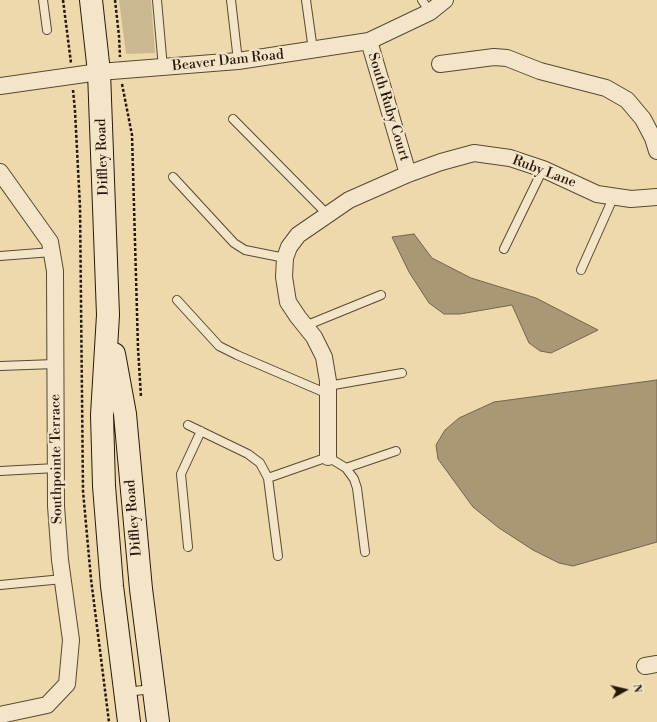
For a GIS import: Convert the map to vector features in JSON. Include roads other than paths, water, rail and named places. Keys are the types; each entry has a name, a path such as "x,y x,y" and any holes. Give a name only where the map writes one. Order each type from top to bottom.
{"main road":[{"name":"Diffley Road","path":"91,0 99,72 108,315 102,415 104,486 112,586 124,692 129,722"},
{"name":"Diffley Road","path":"108,315 125,414 138,568 158,722"}],"street":[{"name":"Beaver Dam Road","path":"0,86 99,72 238,61 368,41 426,6 445,0"},
{"name":"South Ruby Court","path":"368,41 408,174"},
{"path":"440,64 494,57 507,58 540,71 606,88 627,100 642,119 653,138 657,151"},
{"name":"Ruby Lane","path":"285,258 289,247 298,235 349,200 408,174 441,162 474,153 510,158 544,169 597,194 631,199 657,197"},
{"name":"Southpointe Terrace","path":"0,172 50,242 55,271 56,506 71,640 67,684 47,705 0,714"},
{"path":"285,258 284,277 288,302 314,337 324,357 328,390 328,456"}],"lane":[{"path":"43,0 47,30"},
{"path":"157,0 162,68"},
{"path":"231,0 238,61"},
{"path":"306,0 313,50"},
{"path":"233,119 328,215"},
{"path":"504,250 544,169"},
{"path":"173,177 234,243 245,250 285,258"},
{"path":"581,270 614,196"},
{"path":"0,256 52,252"},
{"path":"305,326 381,295"},
{"path":"177,300 219,346 237,355 328,390 402,373"},
{"path":"0,366 55,364"},
{"path":"188,425 248,454 260,462 268,478 278,556"},
{"path":"188,547 181,474 201,431"},
{"path":"346,468 396,451"},
{"path":"268,478 328,456 346,468 354,479 357,488 365,552"},
{"path":"0,471 56,468"},
{"path":"0,585 63,579"},
{"path":"124,692 153,689"}]}
